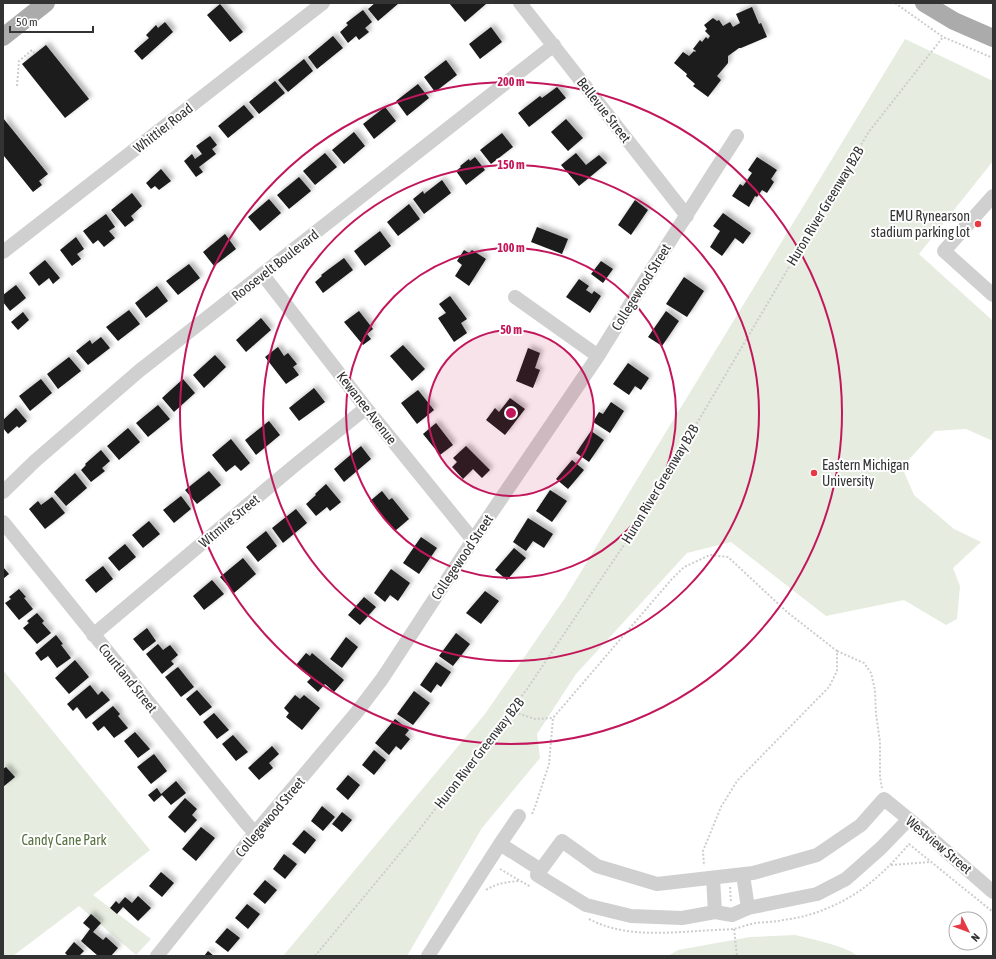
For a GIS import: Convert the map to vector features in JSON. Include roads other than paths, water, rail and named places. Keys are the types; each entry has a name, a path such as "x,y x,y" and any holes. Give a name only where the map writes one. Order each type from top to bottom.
{"main road":[{"path":"924,3 954,21 993,38"},
{"path":"3,37 42,4"}],"street":[{"name":"Whittier Road","path":"3,252 323,3"},
{"name":"Bellevue Street","path":"520,3 687,216"},
{"name":"Roosevelt Boulevard","path":"3,492 36,461 139,371 554,45"},
{"name":"Collegewood Street","path":"157,956 255,833 357,712 382,679 473,540 598,356 737,136"},
{"path":"993,196 944,251 993,295"},
{"name":"Kewanee Avenue","path":"263,274 366,408 473,540"},
{"path":"514,298 598,356"},
{"name":"Witmire Street","path":"93,635 294,466 366,408"},
{"name":"Courtland Street","path":"3,522 93,635 255,833"},
{"name":"Westview Street","path":"743,875 817,855 861,825 884,799 993,892"},
{"path":"428,956 519,816"},
{"path":"748,908 743,875 708,872 657,884 597,866 562,841 537,875 586,905 631,916 682,918 715,912 732,915 748,908 817,894 846,879 881,848 909,820"},
{"path":"500,844 541,870"},
{"path":"708,872 715,912"}],"place":[{"name":"EMU Rynearson stadium parking lot","path":"978,224"},
{"name":"Eastern Michigan University","path":"814,473"}],"park label":[{"name":"Candy Cane Park","path":"64,840"}]}
